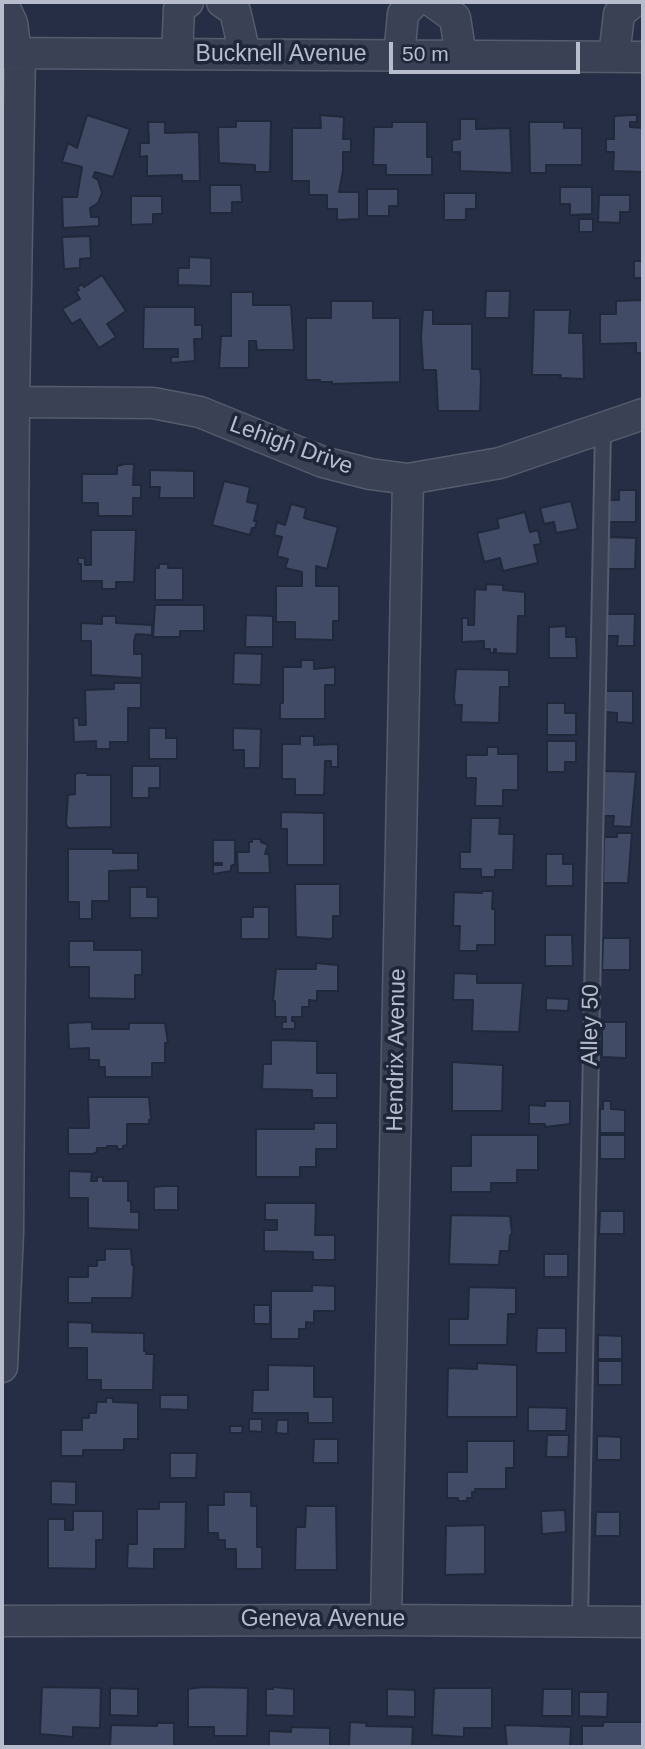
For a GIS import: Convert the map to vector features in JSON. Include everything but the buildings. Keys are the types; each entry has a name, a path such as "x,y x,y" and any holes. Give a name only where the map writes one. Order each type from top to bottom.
{"street":[{"path":"2,2 12,23 13,52 14,401 2,1367"},
{"path":"177,54 179,9 188,2"},
{"path":"222,2 235,11 245,54"},
{"path":"399,56 403,13 414,2"},
{"path":"433,2 455,18 461,56"},
{"path":"629,57 619,14 633,2"},
{"name":"Bucknell Avenue","path":"13,52 629,57"},
{"name":"Lehigh Drive","path":"14,401 153,402 200,412 323,462 408,480 500,463 643,414"},
{"name":"Hendrix Avenue","path":"386,1620 408,480"},
{"name":"Geneva Avenue","path":"2,1621 643,1622"}],"lane":[{"name":"Alley 50","path":"580,1621 603,429"}]}
